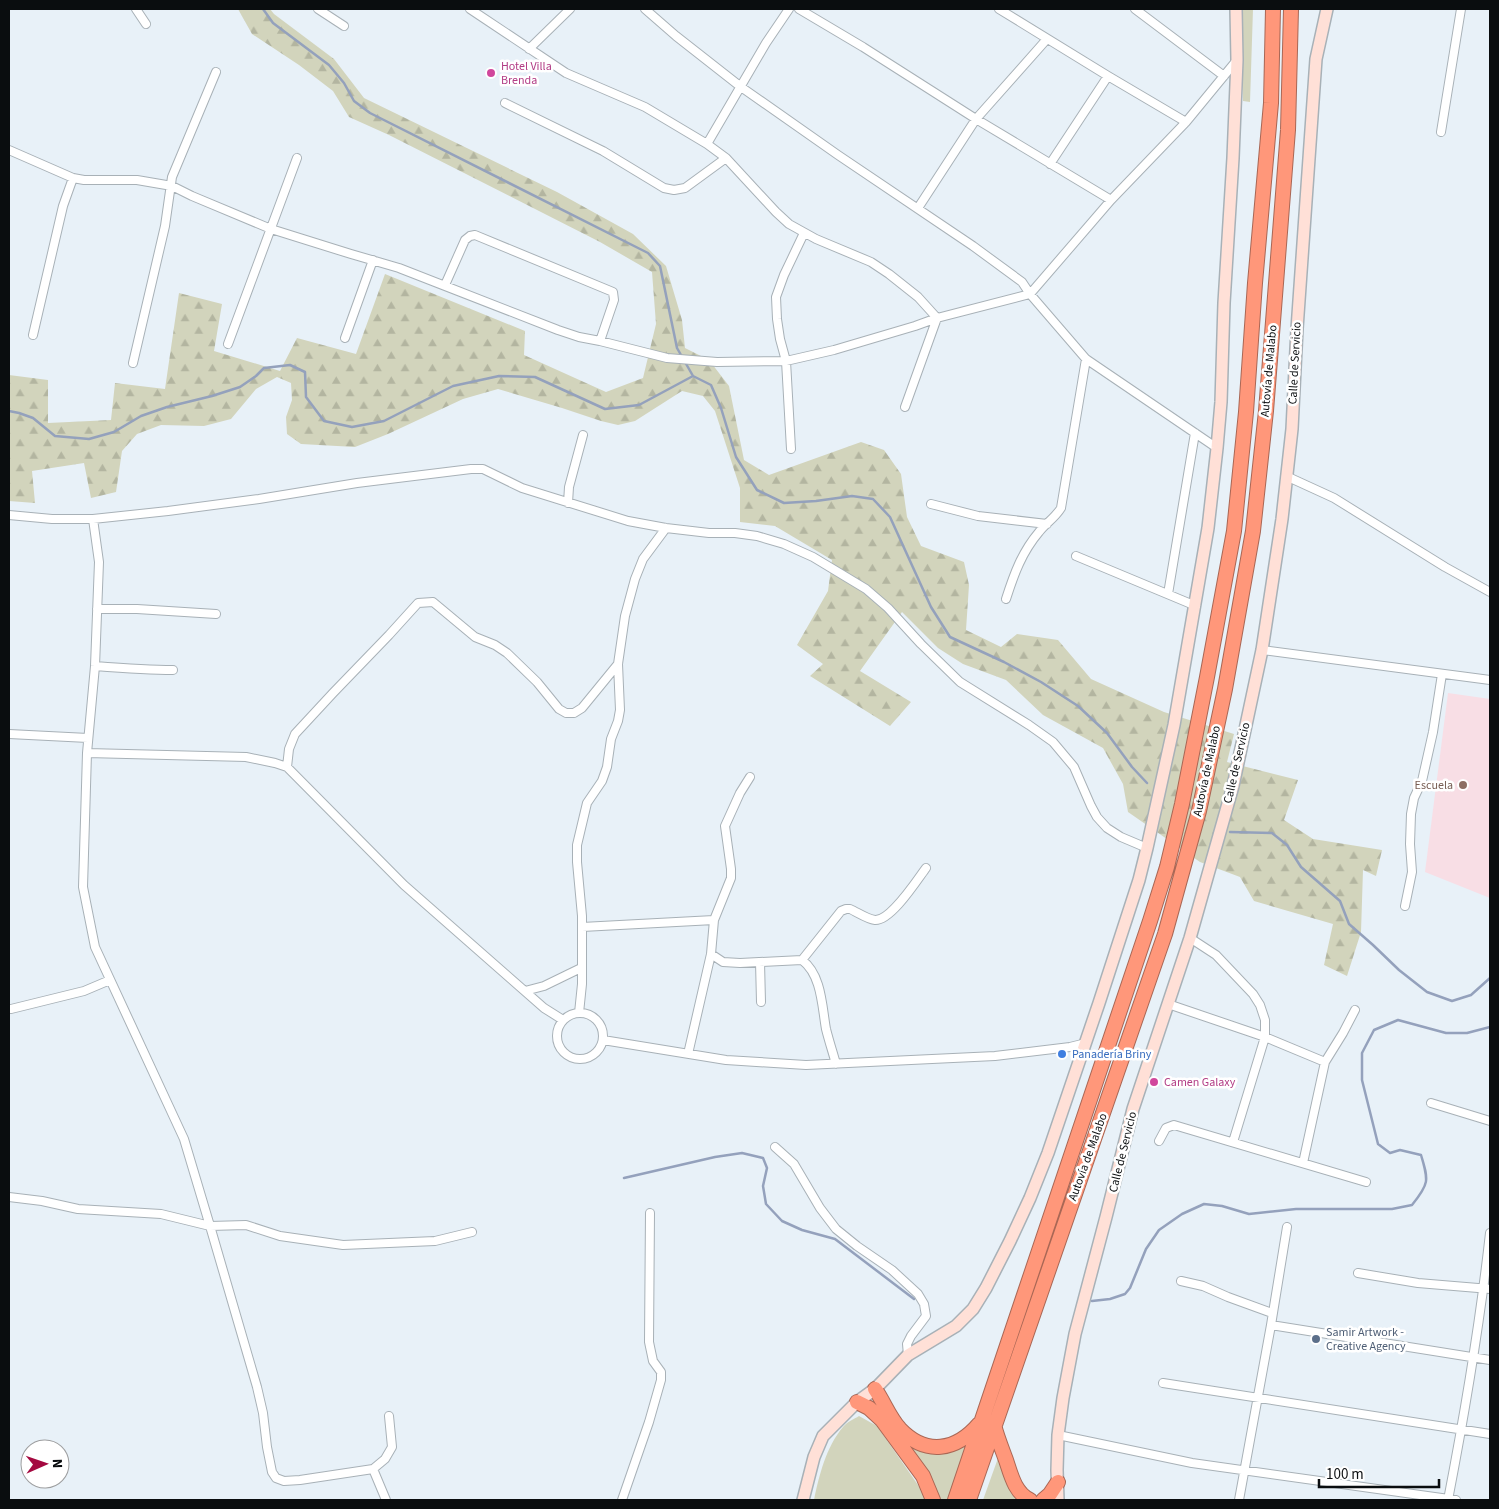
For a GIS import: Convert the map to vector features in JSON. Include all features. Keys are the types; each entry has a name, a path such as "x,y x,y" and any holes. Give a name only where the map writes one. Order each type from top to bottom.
{"highway":[{"name":"Autovía de Malabo","path":"969,1500 989,1423 1162,885 1182,804 1234,531 1246,412 1271,103 1273,9"},
{"name":"Autovía de Malabo","path":"955,1500 989,1423 1102,1119 1165,934 1197,821 1225,689 1253,531 1266,411 1288,130 1291,9"},
{"path":"875,1389 899,1428 913,1440 928,1446 944,1447 955,1444 989,1423 1013,1482 1020,1493 1030,1500"},
{"path":"857,1402 869,1408 882,1420 923,1476 933,1500"},
{"path":"1043,1500 1050,1494 1058,1482"}],"street":[{"path":"136,9 146,24"},
{"path":"318,9 344,26"},
{"path":"472,9 566,73 645,107 706,144 726,158 789,224 804,233 870,262 889,274 918,298 937,318"},
{"path":"529,49 570,9"},
{"path":"645,9 741,87 973,246 1022,282 1030,294 1086,359 1217,448"},
{"path":"706,144 766,43 789,9"},
{"path":"799,9 1111,200"},
{"path":"999,9 1186,122"},
{"path":"1135,9 1224,76"},
{"path":"804,1500 814,1457 823,1436 908,1356 956,1326 973,1309 986,1288 1030,1198 1048,1153 1130,911 1148,848 1174,726 1208,528 1221,402 1224,303 1233,158 1236,9"},
{"name":"Calle de Servicio","path":"1058,1500 1058,1435 1077,1324 1132,1110 1190,938 1233,786 1262,650 1282,519 1292,429 1297,328 1316,59 1327,9"},
{"path":"1441,132 1461,9"},
{"path":"918,208 976,119 1047,39"},
{"path":"9,150 73,178 84,180 137,180 172,186 272,229 399,268 579,337 678,360 717,362 786,361 834,350 937,318 1030,294 1111,200 1186,122 1236,60"},
{"path":"133,363 165,226 172,177 216,72"},
{"path":"1050,164 1108,76"},
{"path":"505,103 603,151 664,188 674,190 685,188 726,158"},
{"path":"228,344 297,158"},
{"path":"33,335 63,206 73,178"},
{"path":"791,449 786,361 780,339 776,297 804,233"},
{"path":"445,285 465,240 475,235 613,292 614,300 600,341"},
{"path":"345,338 373,260"},
{"path":"905,407 937,318"},
{"path":"1006,599 1015,570 1026,550 1041,530 1056,517 1060,508 1086,359"},
{"path":"1168,594 1195,433"},
{"path":"568,503 569,487 583,435"},
{"path":"9,516 93,519 259,499 357,483 483,469 522,488 628,520 666,528 757,536 784,544 813,557 866,590 888,608 960,682 1053,742 1074,768 1091,806 1107,828 1120,837 1148,848"},
{"path":"1286,476 1334,498 1490,592"},
{"path":"930,504 978,516 1047,524"},
{"path":"93,519 99,562 95,666 87,753 83,887 95,947 184,1139 257,1387 272,1472 276,1478 284,1481 373,1469 385,1460 392,1447 389,1416"},
{"path":"579,1013 582,984 582,927 577,862 578,845 587,803 602,781 618,721 620,710 618,664 625,616 643,559 666,528"},
{"path":"1076,556 1196,606"},
{"path":"286,767 289,749 295,734 418,604 433,602 474,636 495,645 507,653 537,682 551,702 566,713 574,713 582,708 618,664"},
{"path":"97,609 137,609 216,614"},
{"path":"1262,650 1490,680"},
{"path":"95,666 173,670"},
{"path":"1405,906 1412,872 1410,844 1411,814 1414,798 1422,781 1442,674"},
{"path":"9,734 88,738"},
{"path":"87,753 246,757 286,767 404,885 544,1008 563,1020"},
{"path":"688,1054 711,954 714,920 731,878 725,826 740,793 750,777"},
{"path":"802,960 841,911 850,909 874,920 883,919 892,912 926,868"},
{"path":"582,927 714,920"},
{"path":"1190,938 1216,955 1253,994 1260,1005 1265,1020 1265,1036 1233,1142"},
{"path":"711,954 723,962 802,960 810,966 822,998 826,1029 836,1064"},
{"path":"760,962 760,1002"},
{"path":"525,991 544,986 581,968"},
{"path":"11,1009 84,991 110,980"},
{"path":"1168,1004 1265,1036 1325,1062"},
{"path":"1303,1163 1325,1062 1355,1010"},
{"path":"579,1013 586,1014 598,1021 603,1033 603,1040 597,1052 592,1056 579,1059 572,1058 560,1048 557,1034 563,1020 579,1013"},
{"path":"603,1040 726,1060 806,1065 995,1056 1070,1047 1084,1048"},
{"path":"1431,1103 1490,1121"},
{"path":"1159,1141 1166,1128 1174,1125 1366,1182"},
{"path":"775,1148 794,1164 820,1208 836,1229 892,1270 918,1294 924,1304 926,1316 907,1344 908,1356"},
{"path":"9,1197 42,1200 78,1209 161,1214 210,1226 246,1225 280,1236 343,1245 435,1242 472,1232"},
{"path":"622,1500 649,1422 661,1380 661,1372 654,1361 649,1342 650,1213"},
{"path":"1238,1500 1271,1325 1287,1227"},
{"path":"1058,1435 1192,1463 1451,1500 1487,1288 1490,1233"},
{"path":"1358,1273 1418,1283 1487,1288"},
{"path":"1181,1281 1203,1286 1272,1313"},
{"path":"1271,1325 1490,1360"},
{"path":"1163,1384 1490,1434"},
{"path":"373,1469 386,1500"}],"shaded area":[{"name":"Escuela","path":"1448,693 1490,699 1490,898 1425,872"}],"green space":[{"path":"238,9 270,9 334,59 364,98 557,192 633,234 666,266 682,320 685,348 709,360 729,386 744,460 769,475 861,442 884,450 901,474 907,517 921,546 964,562 969,585 966,630 1001,647 1017,634 1058,640 1091,679 1164,712 1234,734 1227,762 1298,780 1284,820 1313,839 1382,850 1376,876 1363,870 1361,932 1347,976 1324,965 1333,924 1254,901 1240,877 1200,862 1128,812 1123,784 1103,748 1043,715 1006,680 963,664 938,648 902,612 860,671 911,702 890,726 810,676 823,664 797,645 828,591 832,560 775,526 740,522 740,488 715,411 703,396 682,391 635,421 618,425 498,389 463,399 388,434 355,447 301,444 287,434 286,417 292,400 291,383 277,377 256,389 231,419 204,426 161,425 137,434 122,451 116,492 91,498 84,463 32,471 35,503 9,501 9,375 48,380 48,423 111,420 115,383 165,389 179,293 222,304 214,351 280,371 297,338 356,354 385,274 525,331 524,355 606,392 643,378 656,324 652,272 600,242 389,135 349,117 333,91 299,65 252,34"},
{"path":"1240,9 1253,9 1250,102 1243,101"},
{"path":"859,1416 877,1426 918,1485 926,1500 814,1500 821,1472 832,1443 845,1425"},
{"path":"901,1437 919,1448 970,1438 949,1500 934,1500"},
{"path":"1002,1447 1026,1500 983,1500"}],"waterway":[{"path":"263,9 273,23 329,65 344,83 354,101 370,113 648,253 660,266 677,348 693,376"},
{"path":"9,411 33,418 55,436 89,439 114,432 141,416 167,407 240,387 264,368 290,365 305,372 306,397 324,421 352,427 384,421 453,386 499,376 535,377 605,409 639,405 693,376 711,385 721,408 736,457 757,490 784,503 852,496 873,499 890,517 931,607 950,637 1004,662 1041,682 1078,706 1107,733 1132,767 1147,783"},
{"path":"1230,832 1272,833 1287,845 1301,867 1340,901 1349,924 1399,970 1427,992 1452,1001 1471,995 1490,978"},
{"path":"1092,1301 1110,1299 1125,1294 1130,1288 1146,1249 1159,1230 1182,1214 1204,1204 1222,1206 1249,1214 1296,1209 1392,1209 1412,1205 1422,1192 1426,1182 1421,1155 1400,1150 1390,1153 1378,1144 1362,1080 1362,1053 1374,1030 1398,1020 1446,1033 1467,1033 1490,1027"},
{"path":"624,1178 715,1157 742,1153 763,1158 767,1168 763,1186 766,1204 782,1221 802,1230 835,1239 914,1299"}],"place":[{"name":"Hotel Villa Brenda","path":"491,73"},
{"name":"Escuela","path":"1463,785"},
{"name":"Panadería Briny","path":"1062,1054"},
{"name":"Camen Galaxy","path":"1154,1082"},
{"name":"Samir Artwork - Creative Agency","path":"1316,1339"}]}
